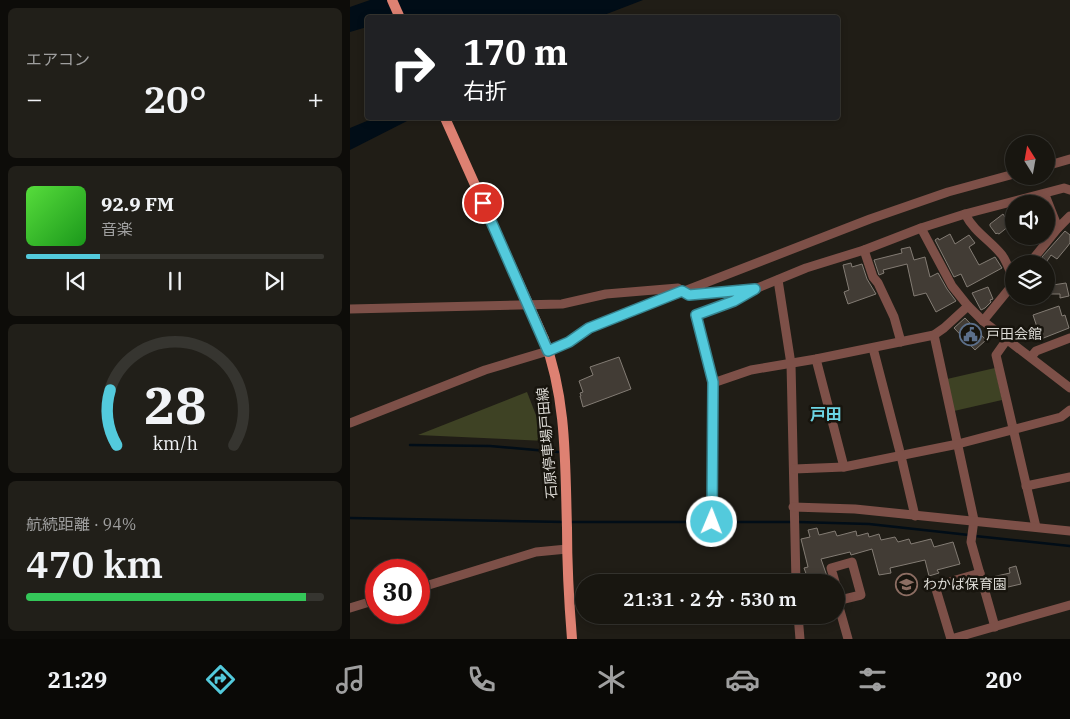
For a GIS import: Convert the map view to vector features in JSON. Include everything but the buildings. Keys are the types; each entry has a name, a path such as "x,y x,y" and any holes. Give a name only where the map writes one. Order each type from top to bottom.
{"main road":[{"path":"392,0 399,15"},
{"name":"石原停車場戸田線","path":"446,120 544,339 554,371 561,412 572,639"}],"street":[{"path":"1055,163 1070,159"},
{"path":"350,423 485,370 548,351 569,342 589,328 870,219 948,192 1005,176"},
{"path":"1045,195 1064,188 1070,190"},
{"path":"712,522 713,382 696,315 734,301 755,289 806,268 864,250 920,228 965,214 1005,204"},
{"path":"965,214 971,227 1005,260"},
{"path":"1036,255 1070,216"},
{"path":"1055,220 1058,228"},
{"path":"920,228 952,286 968,306 983,321 1008,338 1070,388"},
{"path":"864,250 873,278 878,283 894,317 900,342"},
{"path":"778,280 791,364 796,574"},
{"path":"350,309 562,304 606,294 678,288 689,295 755,289"},
{"path":"983,321 1005,293"},
{"path":"713,382 751,370 791,364 934,335 968,306"},
{"path":"934,335 974,523 972,538 995,626"},
{"path":"1008,338 996,354 1036,527"},
{"path":"1031,357 1036,351 1070,338"},
{"path":"873,348 915,516"},
{"path":"816,359 844,467"},
{"path":"794,469 844,467 958,444 1061,417 1070,410"},
{"path":"1026,486 1070,478"},
{"path":"793,510 855,509 974,523 1070,531"},
{"path":"430,585 536,552 567,549"},
{"path":"833,574 831,568 852,562 861,595 845,601"},
{"path":"980,573 936,586 951,639 1070,605"},
{"path":"350,608 365,603"},
{"path":"799,624 800,639"},
{"path":"844,624 848,639"}],"green space":[{"path":"995,368 1002,400 954,411 947,379"},
{"path":"527,392 546,441 418,435"}],"shaded area":[{"path":"370,0 643,0 604,15 365,15 365,28 350,32 350,7"},
{"path":"369,120 409,120 350,150 350,128"}],"waterway":[{"path":"410,445 490,446 558,452"},
{"path":"350,518 565,522"},
{"path":"570,522 710,522"},
{"path":"715,522 792,522"},
{"path":"798,522 869,524 969,535"},
{"path":"975,536 1070,546"}],"place":[{"name":"戸田会館","path":"970,334"},
{"name":"わかば保育園","path":"907,584"}],"district":[{"name":"戸田","path":"826,414"}],"route":[{"path":"483,203 548,351 569,342 589,328 682,291 689,295 755,289 734,301 696,315 713,382 712,522"}]}
